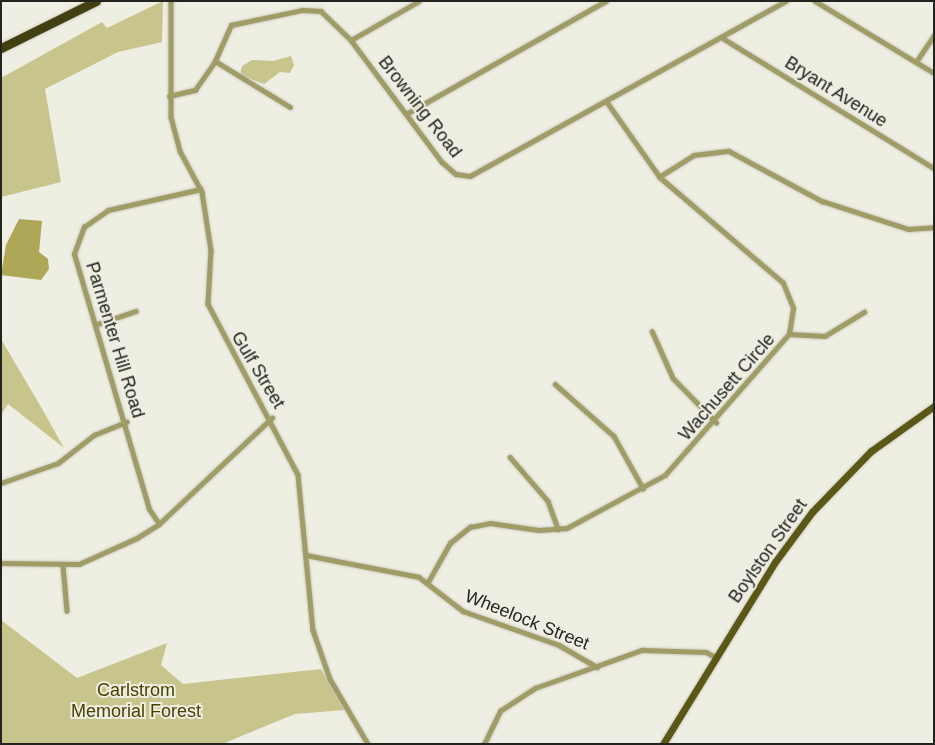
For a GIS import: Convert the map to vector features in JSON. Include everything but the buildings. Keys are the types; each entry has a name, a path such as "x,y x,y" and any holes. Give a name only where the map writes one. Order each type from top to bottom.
{"highway":[{"path":"1,48 96,1"}],"main road":[{"name":"Boylston Street","path":"664,743 716,657 815,507 874,449 934,406"}],"street":[{"name":"Gulf Street","path":"172,1 169,96 178,144 201,189 211,246 207,294 212,316 272,418 301,483 309,604 321,656 368,744"},
{"path":"351,40 419,1"},
{"path":"406,114 606,1"},
{"name":"Browning Road","path":"169,96 195,90 215,61 231,25 302,10 326,13 351,40 446,165 456,174 470,176 724,39 786,1"},
{"path":"815,1 934,73"},
{"path":"916,62 934,34"},
{"name":"Bryant Avenue","path":"724,39 934,168"},
{"path":"215,61 290,107"},
{"name":"Wachusett Circle","path":"558,529 643,488 672,469 716,422 789,334 793,308 781,282 659,177 607,103"},
{"path":"659,177 694,155 728,151 822,201 908,229 934,227"},
{"name":"Parmenter Hill Road","path":"159,524 149,509 126,422 94,325 74,254 84,227 108,210 201,189"},
{"path":"94,325 136,311"},
{"path":"789,334 825,336 864,312"},
{"path":"652,331 673,378 716,422"},
{"path":"555,384 614,436 643,488"},
{"path":"1,563 63,566 94,559 159,524 272,418"},
{"path":"1,483 58,463 94,435 126,422"},
{"path":"428,582 450,543 470,527 490,523 558,529 548,501 510,457"},
{"name":"Wheelock Street","path":"306,555 428,582 463,611 559,645 597,667"},
{"path":"63,566 67,611"},
{"path":"484,744 507,703 597,667 649,649 706,652 716,657"}],"green space":[{"path":"163,1 162,42 118,52 45,89 61,182 1,197 1,78 102,22 107,28"},
{"path":"291,56 294,65 290,73 280,72 264,84 240,75 242,66 252,60 273,61"},
{"path":"1,339 64,448 8,404 1,415"},
{"name":"Carlstrom Memorial Forest","path":"1,620 77,678 167,643 161,665 183,684 321,669 345,710 295,714 222,744 1,744"}],"shaded area":[{"path":"19,219 42,221 39,252 48,259 49,269 41,280 1,275 6,245"}]}
